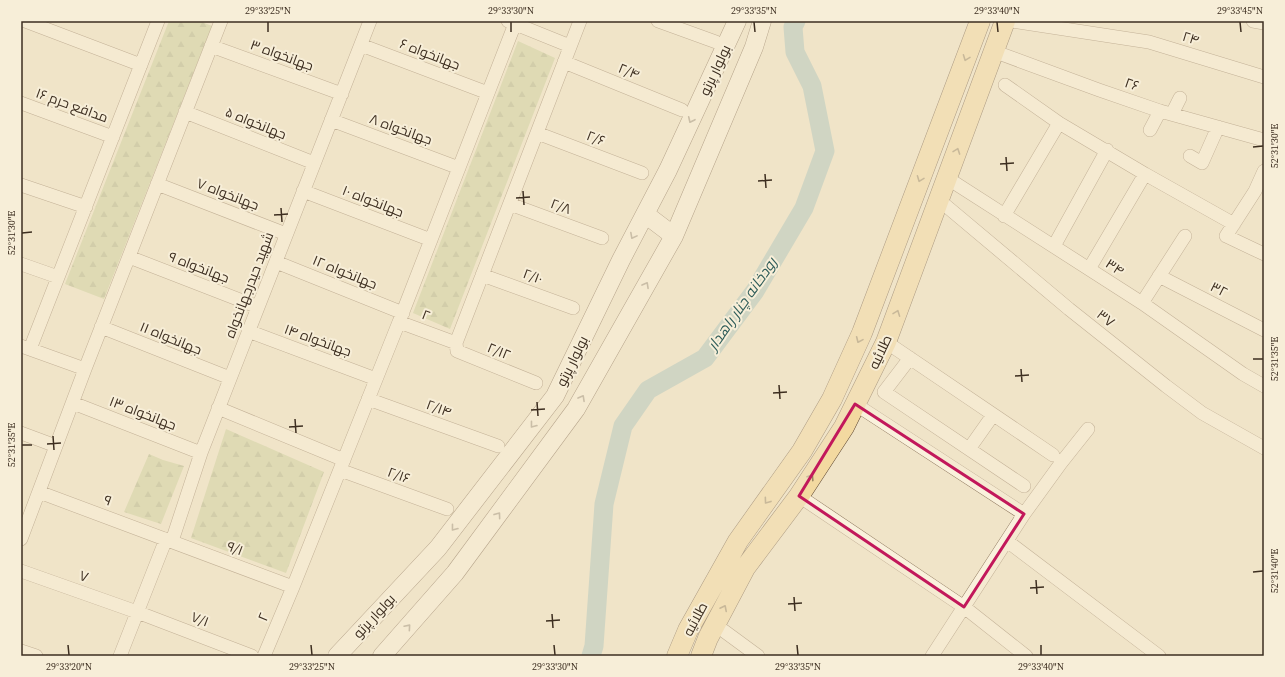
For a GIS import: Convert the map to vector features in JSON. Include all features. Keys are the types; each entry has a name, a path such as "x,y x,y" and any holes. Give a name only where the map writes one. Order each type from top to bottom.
{"main road":[{"name":"بولوار پرتو","path":"337,656 438,548 555,396 621,260 668,170 737,21"},
{"name":"بولوار پرتو","path":"382,656 455,573 576,410 674,236 754,47 762,21"},
{"name":"طلائیه","path":"677,656 688,630 738,541 802,451 832,399 862,333 980,21"},
{"name":"طلائیه","path":"701,656 708,638 745,568 799,496 844,427 886,342 1004,21"},
{"path":"645,214 674,236"}],"street":[{"path":"25,21 141,64"},
{"path":"85,369 26,348 58,277 158,21"},
{"path":"21,539 24,523 39,492 101,327 221,21"},
{"name":"شهید حیدرجهانخواه","path":"120,656 137,612 169,540 218,408 342,94 369,21"},
{"path":"456,344 580,21"},
{"path":"658,21 716,42"},
{"name":"۲۴","path":"1012,21 1149,42 1264,77"},
{"path":"1253,21 1264,23"},
{"path":"401,317 488,93 513,22 570,46"},
{"name":"جهانخواه ۶","path":"361,45 488,93"},
{"name":"جهانخواه ۳","path":"211,46 342,94"},
{"name":"۲۶","path":"993,51 1166,113 1264,140"},
{"name":"۲/۴","path":"564,62 682,110"},
{"path":"1005,85 1058,123 1234,224"},
{"path":"1150,130 1180,98"},
{"name":"مدافع حرم ۱۶","path":"21,104 113,137"},
{"name":"جهانخواه ۵","path":"185,112 314,163"},
{"name":"جهانخواه ۸","path":"331,120 459,168"},
{"path":"1004,216 1058,123"},
{"path":"1190,156 1202,163 1218,127"},
{"name":"۲/۶","path":"537,132 642,173"},
{"path":"1054,246 1107,150"},
{"path":"1264,171 1259,193 1226,236 1264,254"},
{"path":"1089,269 1145,174"},
{"name":"۳۴","path":"947,178 1004,216 1054,246 1142,303 1243,374 1264,386"},
{"name":"جهانخواه ۷","path":"157,184 286,234"},
{"path":"21,185 86,207"},
{"name":"جهانخواه ۱۰","path":"303,191 431,240"},
{"name":"۳۷","path":"939,200 1069,309 1166,386 1202,413 1264,448"},
{"name":"۲/۸","path":"510,204 602,238"},
{"path":"1142,303 1185,236"},
{"name":"جهانخواه ۹","path":"129,257 258,307"},
{"name":"جهانخواه ۱۲","path":"276,262 401,317"},
{"path":"21,264 58,277"},
{"name":"۲/۱۰","path":"482,275 573,308"},
{"name":"۳۲","path":"1159,276 1264,330"},
{"name":"۲","path":"264,656 401,317 456,344"},
{"name":"جهانخواه ۱۱","path":"101,327 230,378"},
{"name":"جهانخواه ۱۴","path":"248,331 376,379"},
{"path":"886,342 1052,455"},
{"name":"۲/۱۲","path":"456,344 457,351 536,383"},
{"path":"910,358 884,392 1024,486"},
{"name":"۲/۱۴","path":"368,399 498,446"},
{"name":"جهانخواه ۱۳","path":"72,403 201,453"},
{"path":"855,404 1024,514"},
{"name":"۲/۱۶","path":"218,408 342,465 447,509"},
{"path":"969,449 993,415"},
{"path":"932,656 1024,514 1061,463 1088,430"},
{"path":"21,433 56,446"},
{"name":"۹","path":"39,492 169,540"},
{"path":"799,496 964,607 1026,656"},
{"name":"۹/۱","path":"169,540 293,587"},
{"path":"1007,541 1159,656"},
{"name":"۷","path":"21,571 137,612"},
{"name":"۷/۱","path":"137,612 252,656"},
{"path":"724,631 758,656"},
{"path":"21,651 36,656"}],"highlighted area":[{"path":"855,404 1024,514 964,607 799,496"}],"green space":[{"path":"169,21 199,21 212,26 104,299 65,284"},
{"path":"518,41 555,58 450,329 413,313"},
{"path":"226,429 324,472 286,573 191,538"},
{"path":"149,454 184,466 161,524 124,512"}],"waterway":[{"name":"رودخانه چنار راهدار","path":"591,656 594,646 604,504 623,426 648,390 705,358 755,291 804,208 825,151 812,86 795,52 793,27 796,21"}]}
